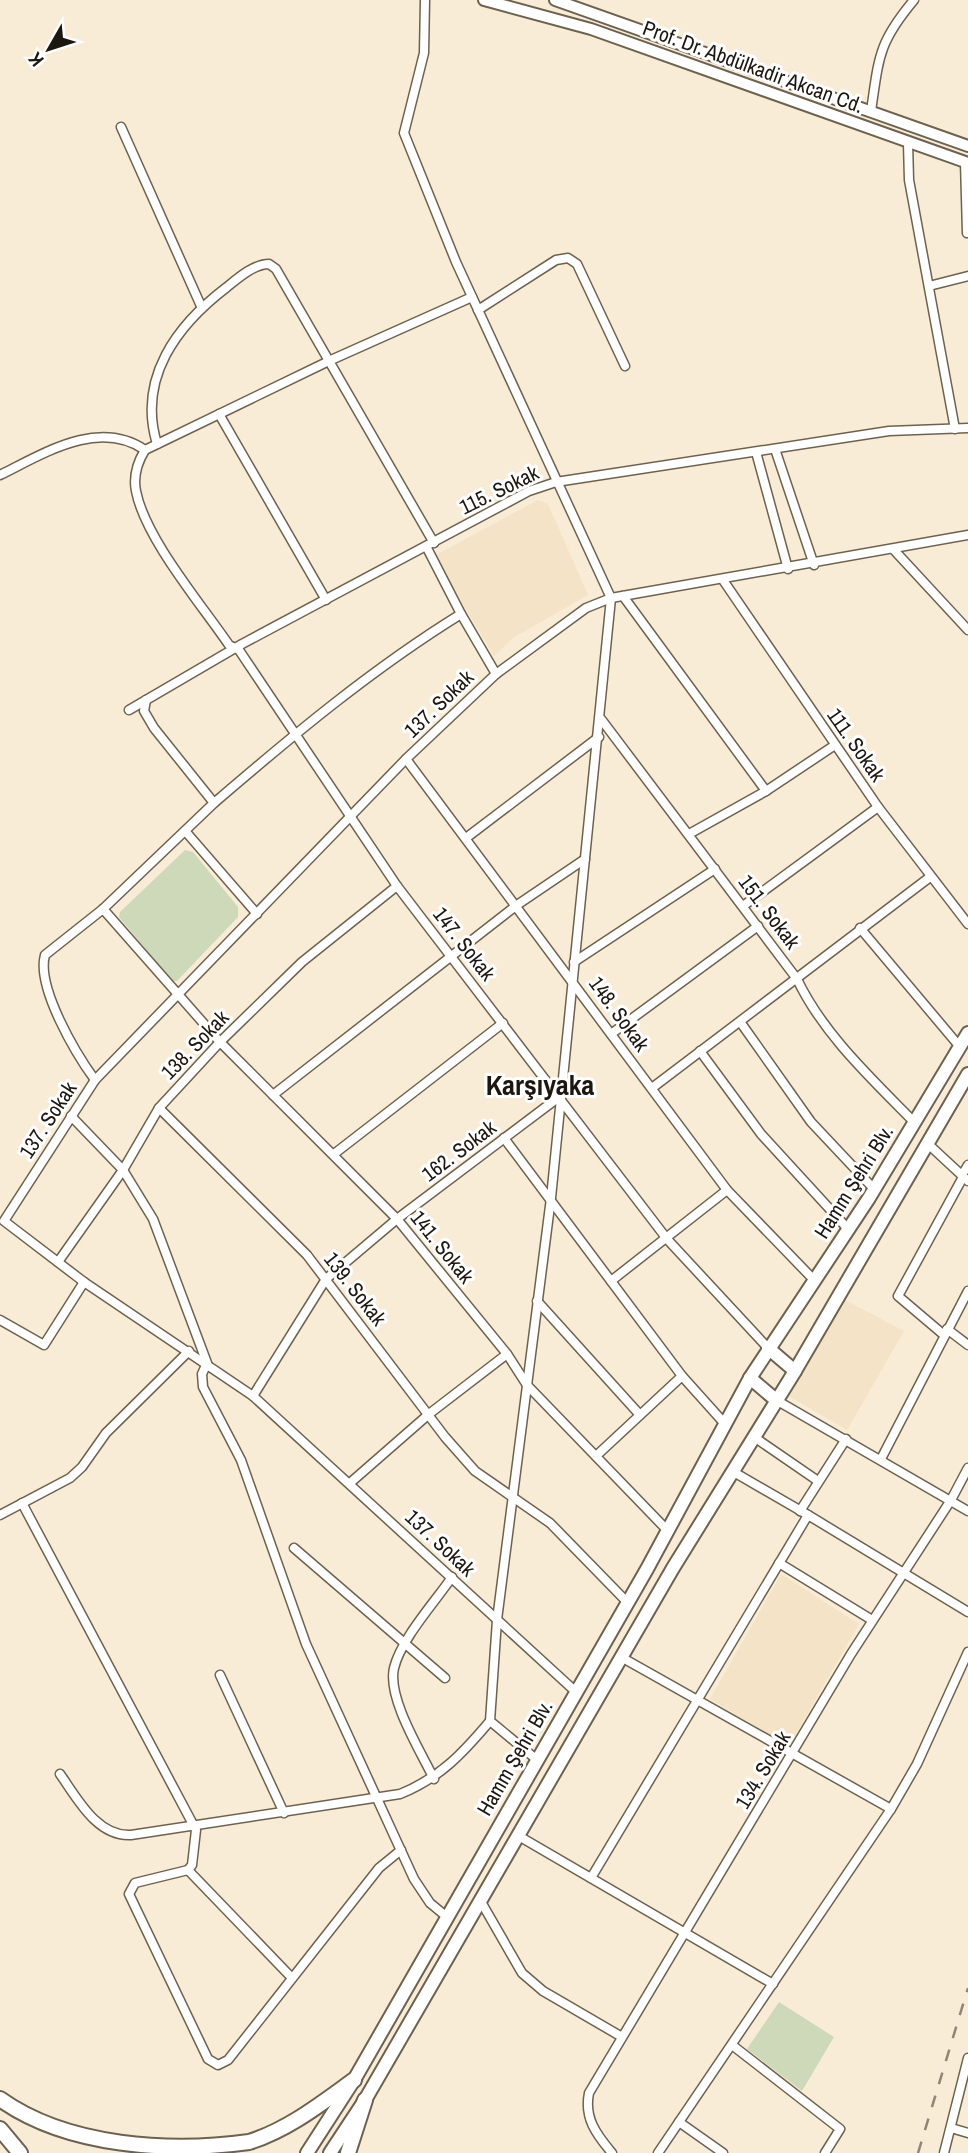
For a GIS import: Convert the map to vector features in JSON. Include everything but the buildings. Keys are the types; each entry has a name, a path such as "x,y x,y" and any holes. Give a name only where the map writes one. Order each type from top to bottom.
{"highway":[{"path":"0,2099 15,2110 77,2136 133,2149 202,2152 251,2142 303,2117 355,2080"},
{"path":"348,2153 365,2100"},
{"path":"0,2129 20,2153"}],"main road":[{"name":"Prof. Dr. Abdülkadir Akcan Cd.","path":"484,0 590,29 966,162"},
{"name":"Prof. Dr. Abdülkadir Akcan Cd.","path":"555,0 968,146"},
{"name":"Hamm Şehri Blv.","path":"307,2153 355,2080 628,1603 750,1378 874,1189 968,1033"},
{"name":"Hamm Şehri Blv.","path":"330,2153 365,2100 621,1657 795,1371 968,1074"},
{"path":"768,1348 795,1371"},
{"path":"750,1378 776,1400"}],"street":[{"path":"60,1774 82,1805 113,1834 131,1835 378,1800 400,1794 434,1779 453,1763 490,1721 497,1620 551,1198 611,598 472,297 404,133 424,53 425,0"},
{"path":"872,111 880,55 889,32 914,0"},
{"path":"121,127 201,306"},
{"path":"908,143 909,180 955,429"},
{"path":"966,162 967,233"},
{"path":"478,310 556,260 572,260 578,264 625,366"},
{"path":"158,444 152,410 156,376 175,337 201,306 260,265 272,265 331,360 431,546 461,614 496,674"},
{"path":"929,286 968,276"},
{"path":"0,475 66,442 87,438 117,439 136,444 145,450 331,360 472,297"},
{"path":"219,414 326,600"},
{"name":"115. Sokak","path":"129,710 235,648 431,546 529,491 556,482 889,431 968,428"},
{"path":"775,449 814,565"},
{"name":"147. Sokak","path":"145,450 136,469 136,492 159,543 229,645 235,648 397,886 667,1239 768,1348"},
{"path":"755,452 788,569"},
{"name":"137. Sokak","path":"576,1692 253,1396 84,1282 4,1221 94,1080 406,759 496,674 586,608 611,598 814,565 968,535"},
{"path":"894,550 968,630"},
{"name":"111. Sokak","path":"723,580 878,807 968,924"},
{"path":"623,596 766,791"},
{"path":"94,1080 50,999 42,966 45,955 103,909 214,803 294,735 420,639 461,614"},
{"path":"146,700 144,711 154,728 214,803"},
{"name":"151. Sokak","path":"601,719 797,979 810,1006 874,1081 914,1122"},
{"path":"466,838 599,737"},
{"path":"689,834 766,791 835,744"},
{"name":"148. Sokak","path":"406,759 572,978 727,1190 814,1280"},
{"path":"743,906 878,807"},
{"path":"186,832 257,914"},
{"path":"274,1095 451,955 517,905 585,859"},
{"path":"574,962 715,869"},
{"path":"652,1088 930,877"},
{"name":"138. Sokak","path":"58,1262 123,1170 159,1108 220,1042 302,962 397,886"},
{"name":"141. Sokak","path":"103,909 220,1042 397,1219 507,1354 527,1385 668,1531"},
{"path":"611,1034 758,926"},
{"path":"860,928 960,1047"},
{"path":"334,1154 503,1023"},
{"path":"741,1023 811,1122 874,1189"},
{"path":"700,1051 761,1134 848,1230"},
{"name":"162. Sokak","path":"253,1396 326,1279 397,1219 559,1097"},
{"name":"139. Sokak","path":"159,1108 307,1255 475,1471 497,1489 513,1496 550,1523 628,1603"},
{"path":"71,1116 123,1170 153,1219 207,1363 202,1374 202,1387 241,1460 306,1644 425,1897 447,1917"},
{"path":"504,1138 682,1376 725,1424"},
{"path":"927,1143 964,1178"},
{"path":"968,1165 964,1178 898,1296 945,1332 968,1345"},
{"path":"611,1281 727,1190"},
{"path":"0,1320 44,1345 84,1282"},
{"path":"881,1459 968,1292"},
{"path":"537,1301 640,1415"},
{"path":"0,1515 69,1478 82,1467 106,1433 189,1351"},
{"path":"350,1483 429,1414 507,1354"},
{"path":"596,1456 682,1376"},
{"path":"776,1400 968,1511"},
{"path":"754,1437 818,1481"},
{"path":"591,1878 779,1563 818,1481 846,1439"},
{"name":"134. Sokak","path":"612,2153 591,2124 586,2106 589,2092 872,1620 951,1500 968,1468"},
{"path":"732,1471 904,1571 968,1612"},
{"path":"22,1503 194,1825 197,1836 192,1865 188,1870 135,1883 129,1894 208,2059 218,2064 228,2060 379,1868 401,1850"},
{"path":"294,1548 445,1678"},
{"path":"779,1563 872,1620"},
{"path":"434,1779 398,1700 394,1668 405,1645 452,1577"},
{"path":"658,2153 891,1809 917,1764 968,1651"},
{"path":"621,1657 792,1756 891,1809"},
{"path":"220,1675 284,1813"},
{"path":"490,1721 537,1759"},
{"path":"517,1835 773,1984"},
{"path":"188,1870 292,1978"},
{"path":"480,1900 522,1973 543,1991 622,2037"},
{"path":"732,2045 840,2129 825,2153"},
{"path":"944,2153 965,2089 968,2057"},
{"path":"679,2122 723,2153"},
{"path":"951,2128 968,2133"}],"shaded area":[{"path":"538,500 548,504 588,595 513,638 494,656 434,556"},
{"path":"845,1300 904,1331 847,1430 787,1395"},
{"path":"781,1574 859,1624 789,1746 710,1699"}],"green space":[{"path":"185,850 193,852 238,907 238,917 177,981 172,981 119,917 120,912"},
{"path":"779,2002 834,2037 802,2091 747,2049"}],"railway":[{"path":"918,2153 968,1988"}],"district":[{"name":"Karşıyaka","path":"540,1085"}]}
